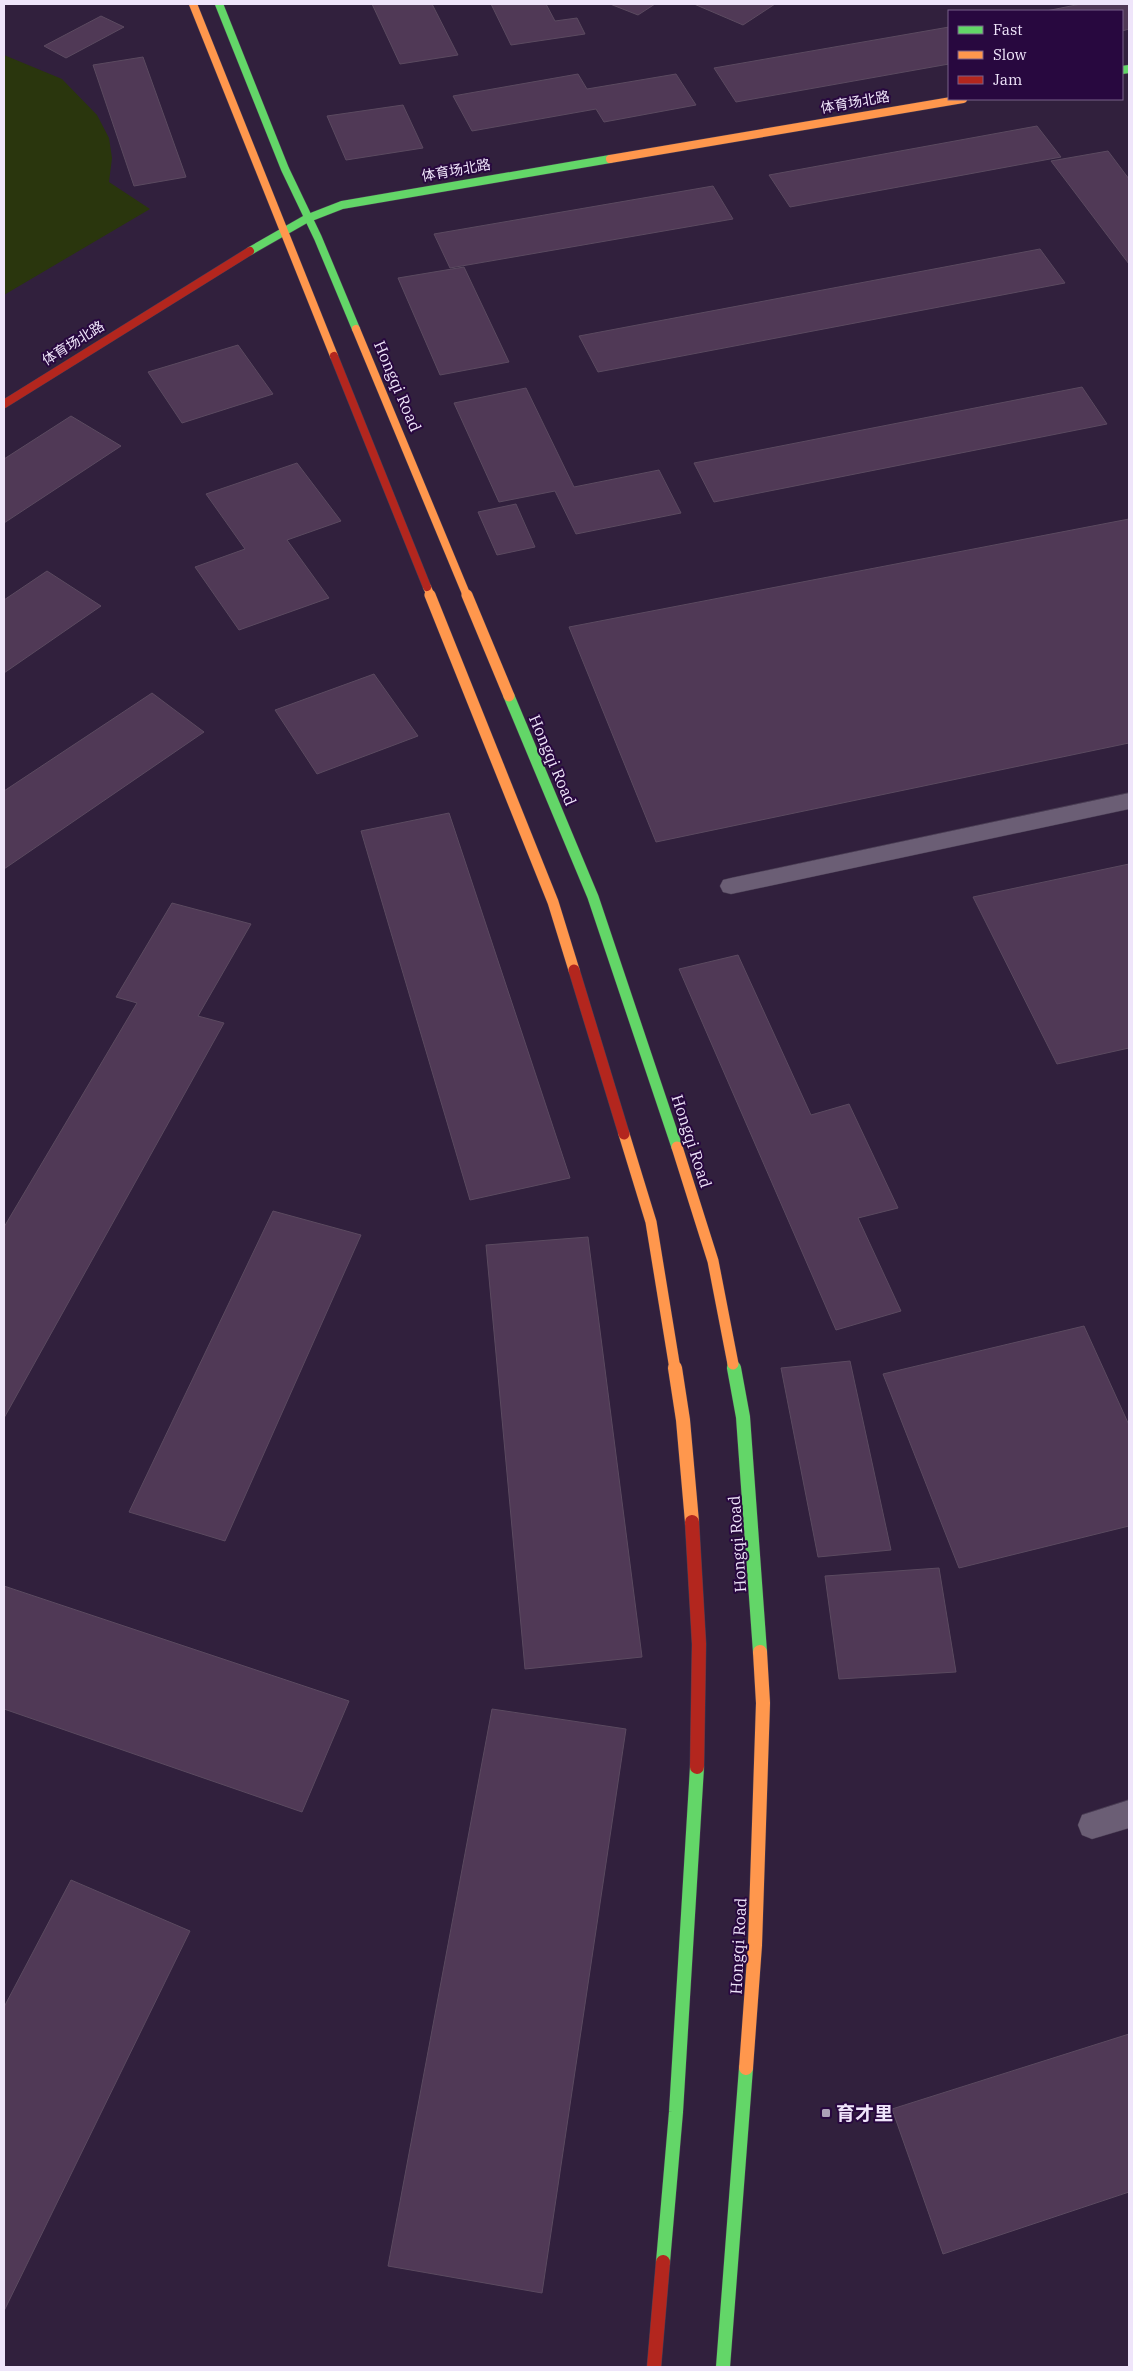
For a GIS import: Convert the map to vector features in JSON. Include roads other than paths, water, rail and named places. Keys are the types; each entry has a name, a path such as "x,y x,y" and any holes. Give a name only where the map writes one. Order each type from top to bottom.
{"main road":[{"name":"Hongqi Road","path":"193,4 261,171 318,238 593,897 664,1107 713,1261 743,1417 755,1560 763,1704 755,1945 735,2234 723,2367"},
{"name":"Hongqi Road","path":"219,4 286,169 296,210 284,230 553,902 651,1222 682,1420 698,1584 699,1711 694,1828 677,2092 654,2367"},
{"name":"体育场北路","path":"608,147 948,90"},
{"name":"体育场北路","path":"4,404 295,224 296,210 340,199 956,100"},
{"path":"286,169 306,188"},
{"path":"261,171 281,191 296,210"},
{"path":"318,238 323,218 340,199"},
{"path":"290,244 295,224"}],"lane":[{"path":"731,886 1129,801"},
{"path":"1092,1825 1129,1814"}],"place":[{"name":"育才里","path":"826,2113"}]}
